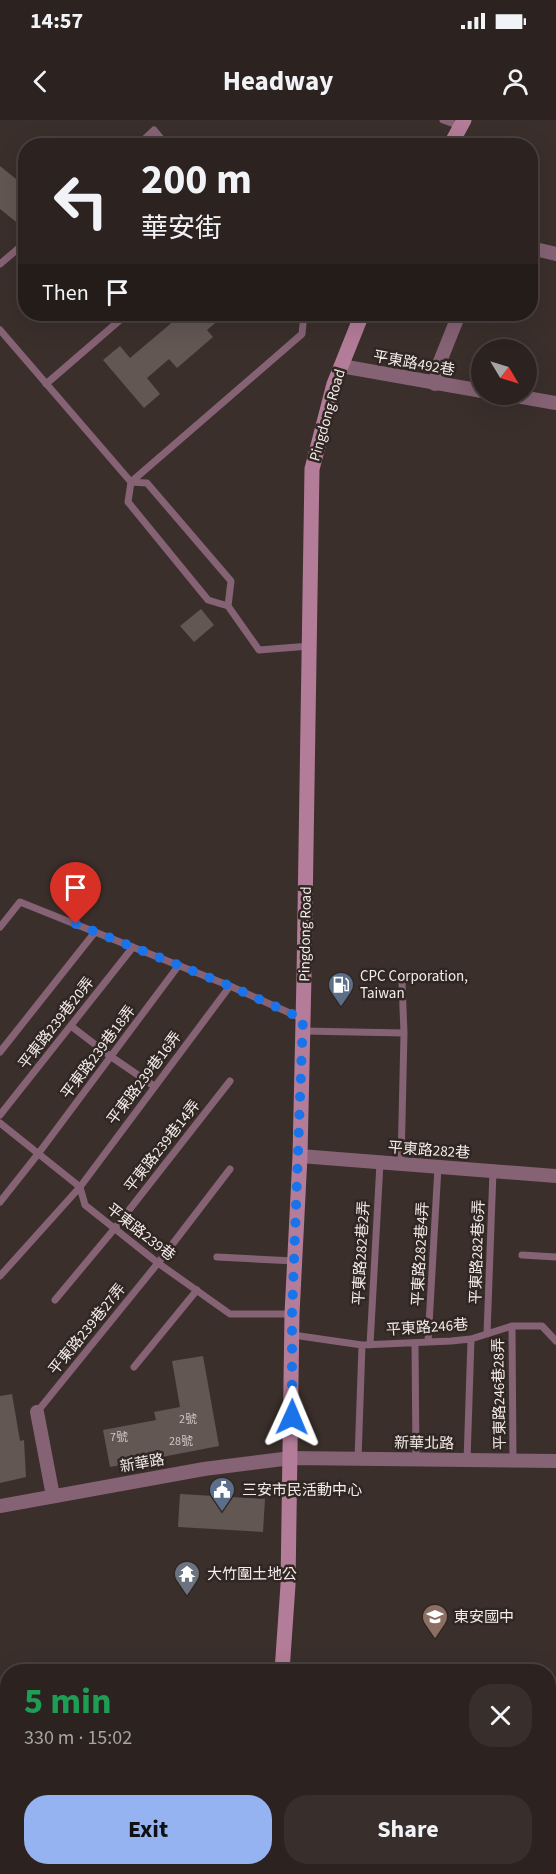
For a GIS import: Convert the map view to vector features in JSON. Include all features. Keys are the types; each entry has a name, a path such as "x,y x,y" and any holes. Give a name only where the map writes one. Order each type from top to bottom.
{"street":[{"path":"454,138 462,123"},
{"path":"538,250 556,254"},
{"name":"Pingdong Road","path":"282,1664 288,1585 292,1314 300,1156 312,469 334,384 359,321"},
{"path":"435,384 439,364 456,321"},
{"name":"平東路492巷","path":"341,366 471,389"},
{"path":"537,400 556,403"},
{"name":"平東路282巷","path":"300,1156 556,1176"},
{"path":"37,1412 53,1496"},
{"name":"新華北路","path":"291,1458 556,1461"},
{"name":"新華路","path":"0,1506 204,1469 291,1458"}],"lane":[{"path":"443,120 462,123"},
{"path":"146,138 154,130 160,138"},
{"path":"0,264 18,249"},
{"path":"46,384 119,321"},
{"path":"303,321 302,334 131,482 128,502 208,600 228,606 259,650 310,646"},
{"path":"0,330 131,482 147,483 231,581 228,606"},
{"path":"0,927 20,902 230,986 303,1025 404,1033"},
{"path":"0,1052 94,932"},
{"name":"平東路239巷20弄","path":"0,1115 133,947"},
{"name":"平東路239巷18弄","path":"0,1202 179,965"},
{"path":"401,1164 404,1033 402,983"},
{"name":"平東路239巷16弄","path":"0,1276 80,1187 230,986"},
{"path":"70,1026 154,1086"},
{"name":"平東路239巷14弄","path":"55,1300 115,1228 230,1081"},
{"name":"平東路239巷","path":"0,1123 80,1187 85,1205 158,1263 230,1314 292,1314"},
{"name":"平東路282巷2弄","path":"358,1459 380,1163"},
{"name":"平東路282巷4弄","path":"428,1342 438,1167"},
{"name":"平東路239巷27弄","path":"37,1412 158,1263 230,1169"},
{"name":"平東路282巷6弄","path":"487,1334 493,1171"},
{"path":"522,1255 556,1257"},
{"path":"217,1257 295,1261"},
{"path":"134,1367 197,1290"},
{"name":"平東路246巷","path":"293,1335 366,1345 471,1339 512,1326 542,1326 556,1341"},
{"name":"平東路246巷28弄","path":"512,1326 513,1461"},
{"path":"467,1461 471,1339"},
{"path":"415,1343 416,1460"}],"building":[{"path":"0,166 18,181 18,223 0,209"},
{"path":"174,321 218,321 207,330 213,337 177,368 169,359 147,378 160,394 144,408 103,360 120,346 130,358"},
{"path":"201,609 214,625 194,642 180,626"},
{"path":"203,1356 219,1446 110,1467 103,1430 156,1420 154,1412 180,1407 172,1361"},
{"path":"12,1394 20,1441 24,1440 26,1477 0,1483 0,1396"},
{"name":"三安市民活動中心","path":"180,1494 265,1499 263,1532 178,1527"}],"place":[{"name":"CPC Corporation, Taiwan","path":"341,1008"},
{"name":"三安市民活動中心","path":"222,1513"},
{"name":"大竹圍土地公","path":"187,1597"},
{"name":"東安國中","path":"435,1640"}],"route":[{"path":"76,924 230,986 303,1019 300,1156 292,1314 292,1417"}]}
